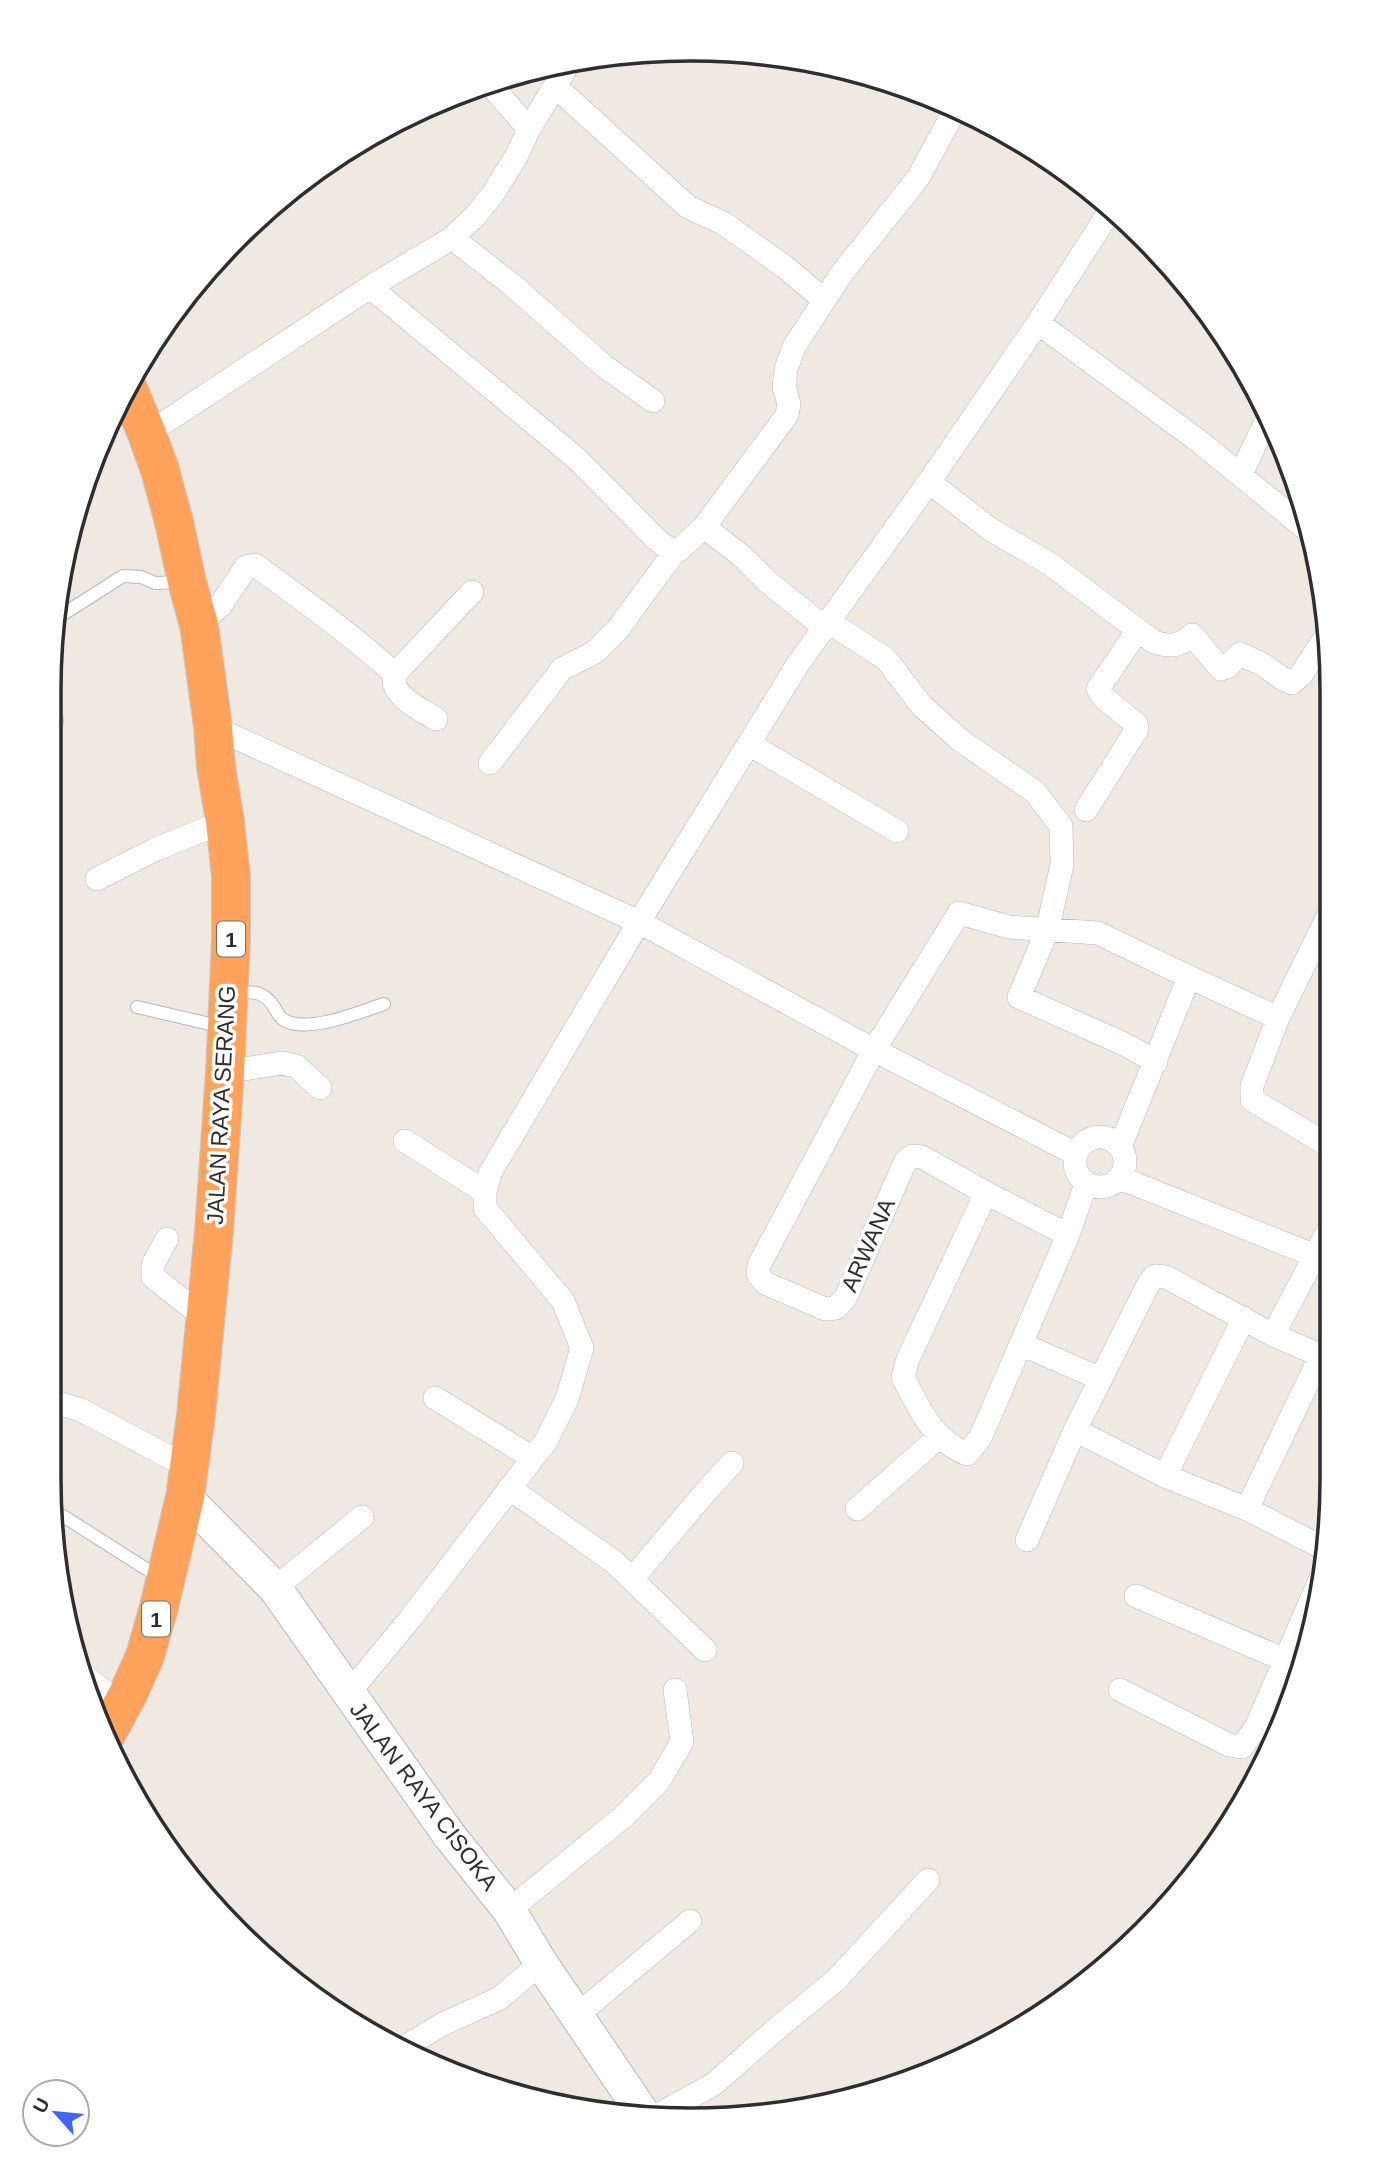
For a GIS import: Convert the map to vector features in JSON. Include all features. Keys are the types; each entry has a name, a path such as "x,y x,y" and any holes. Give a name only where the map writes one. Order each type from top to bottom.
{"highway":[{"name":"JALAN RAYA SERANG","path":"114,1720 145,1656 166,1581 186,1482 214,1231 228,1011 231,877 199,625 174,522 147,434 133,400"}],"street":[{"path":"147,434 370,287 452,238 493,194 562,74"},
{"path":"555,86 688,207 723,223 785,267 824,300"},
{"path":"497,92 529,129"},
{"path":"490,763 562,669 595,652 618,629 675,551 684,547 696,532 704,527 787,415 789,404 784,387 786,369 794,346 842,273 918,177 951,118"},
{"path":"348,1694 410,1619 546,1441 567,1399 583,1348 563,1301 485,1208 485,1192 491,1173 639,922 798,664 929,482 1038,323 1106,218"},
{"path":"452,238 511,284 604,366 653,401"},
{"path":"370,287 577,459 656,539 675,551"},
{"path":"1038,323 1241,474 1296,520"},
{"path":"1241,474 1262,429"},
{"path":"929,482 990,529 1050,564 1154,642 1170,646 1182,644 1192,635 1221,668 1227,667 1240,654 1292,683 1301,675 1318,649"},
{"path":"704,527 743,557 768,582 827,625 886,659 922,706 960,740 1035,792 1055,815 1061,826 1062,865 1048,931 1019,997 1126,1045 1156,1062"},
{"path":"199,625 220,606 246,567 255,565 327,618 395,674"},
{"path":"436,719 400,694 393,679 472,592"},
{"path":"1086,810 1138,729 1136,724 1102,697 1098,689 1138,630"},
{"path":"213,727 639,922 1076,1154"},
{"path":"749,744 897,831"},
{"path":"97,879 154,850 225,821"},
{"path":"874,1049 959,913 1009,927 1098,933 1278,1018"},
{"path":"1320,932 1278,1018 1252,1086 1252,1100 1320,1140"},
{"path":"1120,1147 1189,977"},
{"name":"ARWANA","path":"874,1049 759,1265 758,1274 765,1283 825,1309 836,1308 846,1297 905,1163 912,1156 922,1157 1068,1235"},
{"path":"225,1072 282,1063 296,1066 320,1088"},
{"path":"1096,1137 1110,1139 1120,1147 1125,1157 1120,1178 1104,1187 1086,1184 1076,1171 1076,1154 1083,1143 1096,1137"},
{"path":"405,1141 485,1192"},
{"path":"1120,1178 1320,1257"},
{"path":"986,1193 908,1359 903,1377 939,1437 952,1448 967,1454 980,1438 1068,1235 1086,1184"},
{"path":"167,1239 153,1264 153,1277 205,1318"},
{"path":"1273,1335 1320,1261"},
{"path":"1027,1540 1075,1430 1155,1276 1166,1277 1273,1335 1320,1355"},
{"path":"1165,1476 1244,1318"},
{"path":"1021,1344 1101,1379"},
{"path":"1247,1509 1320,1365"},
{"path":"435,1398 533,1458"},
{"path":"61,1404 80,1410 186,1482"},
{"path":"1075,1430 1165,1476 1247,1509 1316,1544"},
{"path":"857,1509 939,1437"},
{"path":"632,1579 703,1494 732,1464"},
{"name":"JALAN RAYA CISOKA","path":"186,1482 275,1588 449,1835 509,1910 541,1963 637,2105"},
{"path":"509,1488 601,1552 705,1650"},
{"path":"275,1588 362,1517"},
{"path":"1136,1596 1285,1660"},
{"path":"1120,1689 1229,1745 1242,1747 1255,1727 1305,1613"},
{"path":"509,1910 623,1817 659,1781 682,1742 675,1690"},
{"path":"672,2107 714,2084 836,1980 928,1880"},
{"path":"576,2016 690,1921"},
{"path":"412,2043 443,2024 500,1998 541,1963"}],"lane":[{"path":"67,613 123,576 141,577 155,583 187,582"},
{"path":"137,1007 228,1011 256,992 269,998 286,1021 317,1025 384,1004"},
{"path":"63,1516 166,1581"}]}
